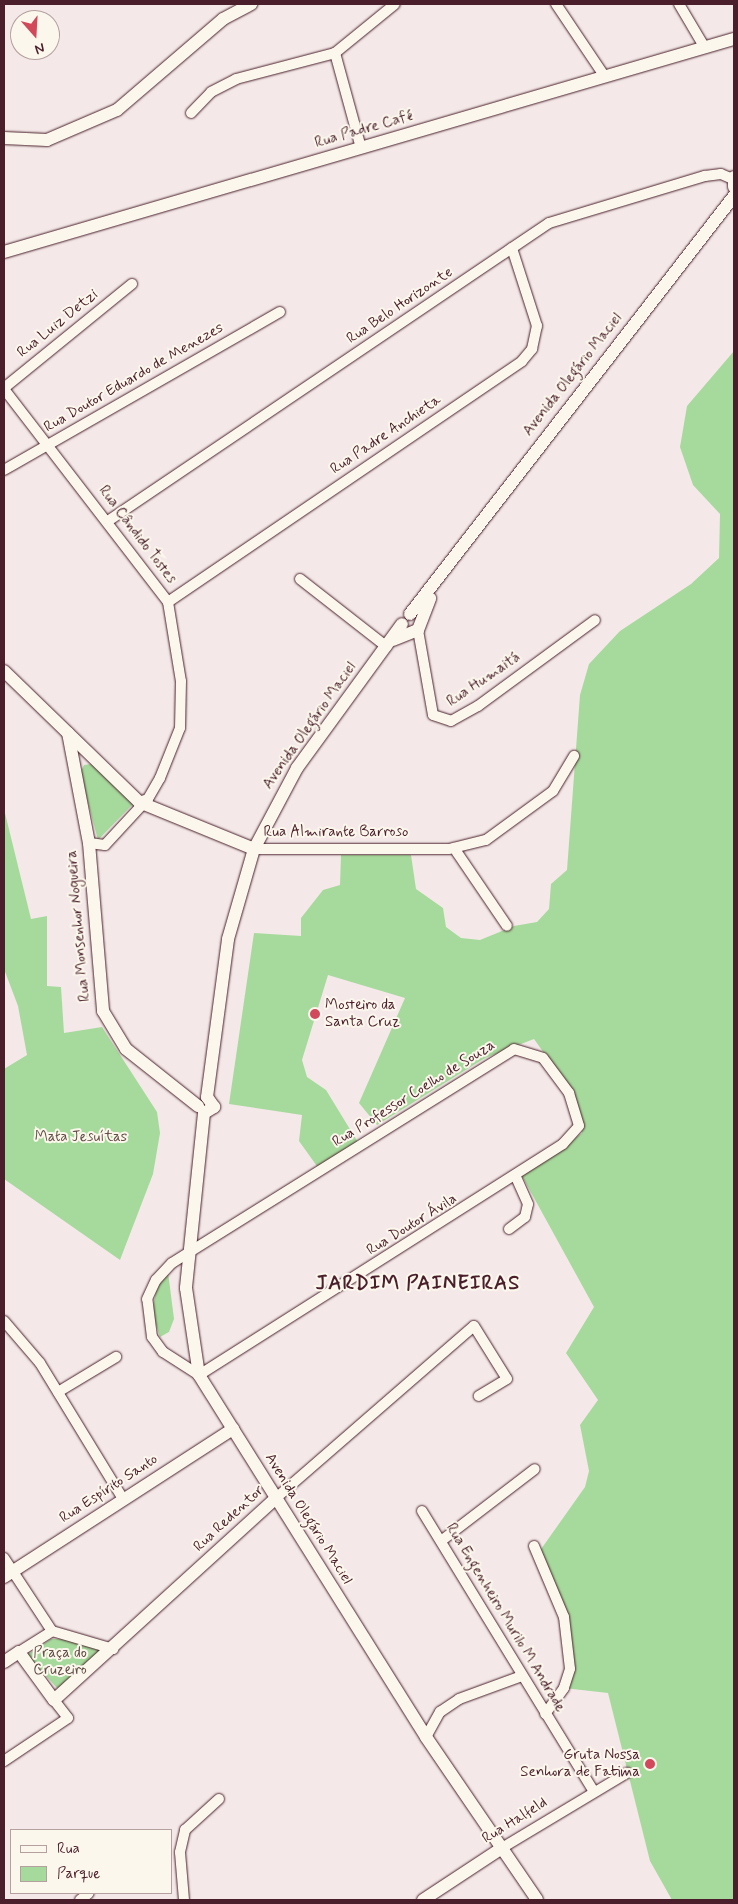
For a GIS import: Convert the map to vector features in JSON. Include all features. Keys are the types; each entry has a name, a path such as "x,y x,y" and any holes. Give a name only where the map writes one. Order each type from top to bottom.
{"street":[{"path":"4,138 47,140 117,110 223,19 251,4"},
{"path":"191,113 211,92 236,79 335,53 395,4"},
{"path":"556,4 605,77"},
{"path":"679,4 705,48"},
{"name":"Rua Padre Café","path":"4,252 734,39"},
{"path":"335,53 361,148"},
{"name":"Rua Belo Horizonte","path":"108,521 512,248 575,212 705,176 721,174 734,181"},
{"name":"Avenida Olegário Maciel","path":"537,1900 426,1737 199,1375 187,1319 203,1105 228,940 254,849 292,775 390,644 412,624 441,575 734,196"},
{"name":"Rua Padre Anchieta","path":"168,602 522,361 532,349 537,326 512,248"},
{"name":"Rua Luiz Detzi","path":"4,388 132,284"},
{"name":"Rua Doutor Eduardo de Menezes","path":"4,470 280,312"},
{"name":"Rua Cândido Tostes","path":"4,388 108,521 168,602 181,681 180,728 160,778 148,798 140,803 105,845 89,843"},
{"path":"300,578 390,644"},
{"name":"Rua Humaitá","path":"412,624 433,715 452,720 478,706 595,620"},
{"name":"Rua Almirante Barroso","path":"4,671 140,803 254,849 454,848 486,840 528,813 554,791 574,756"},
{"name":"Rua Monsenhor Nogueira","path":"68,733 89,843 100,998 108,1023 126,1049 203,1105"},
{"path":"75,770 83,761 94,760"},
{"path":"454,848 508,926"},
{"name":"Rua Professor Coelho de Souza","path":"191,1251 514,1049 543,1058 569,1093 579,1126 539,1163"},
{"name":"Rua Doutor Ávila","path":"199,1375 539,1163"},
{"path":"509,1229 525,1217 528,1204 516,1177"},
{"path":"191,1251 156,1280 147,1299 147,1318 163,1352 199,1375"},
{"path":"4,1321 58,1392 123,1499"},
{"name":"Rua Redentor","path":"54,1700 113,1649 276,1498 428,1363 474,1326 507,1379 478,1396"},
{"path":"58,1392 116,1356"},
{"name":"Rua Espírito Santo","path":"8,1574 233,1429"},
{"path":"441,1541 535,1469"},
{"name":"Rua Engenheiro Murilo M Andrade","path":"422,1511 519,1677 545,1714 594,1792"},
{"path":"534,1546 564,1617 570,1669 564,1688 545,1714"},
{"path":"4,1558 8,1574 52,1631 113,1649"},
{"path":"4,1662 52,1631"},
{"path":"4,1761 68,1718 19,1652"},
{"path":"426,1737 440,1712 459,1699 519,1677"},
{"name":"Rua Halfeld","path":"423,1900 502,1848 627,1773"},
{"path":"184,1900 180,1852 185,1830 220,1799"}],"green space":[{"path":"734,351 734,1900 672,1900 650,1861 608,1693 564,1688 570,1628 539,1552 585,1487 589,1471 580,1425 598,1400 566,1353 594,1307 522,1176 582,1133 573,1094 534,1039 485,1058 377,1125 359,1103 405,998 328,975 302,1060 307,1077 326,1090 359,1144 319,1169 299,1141 302,1115 229,1104 254,933 301,936 301,918 323,890 340,885 341,855 411,855 416,889 443,908 446,927 461,938 480,940 514,926 537,922 549,909 551,884 567,870 580,695 589,664 620,631 691,584 719,558 720,514 693,485 680,447 687,406"},
{"path":"91,764 133,804 98,840 80,773 84,765"},
{"name":"Mata Jesuítas","path":"4,809 31,919 47,916 47,986 61,987 64,1033 102,1027 157,1112 160,1133 153,1174 120,1260 4,1179 4,1069 27,1055 18,1006 4,969"},
{"path":"168,1272 174,1319 169,1332 160,1337 152,1312 157,1286"},
{"name":"Praça do Cruzeiro","path":"51,1639 61,1639 106,1651 65,1687 57,1688 27,1655"}],"place":[{"name":"Mosteiro da Santa Cruz","path":"315,1014"},
{"name":"Gruta Nossa Senhora de Fatima","path":"650,1764"}],"district":[{"name":"JARDIM PAINEIRAS","path":"418,1283"}]}
